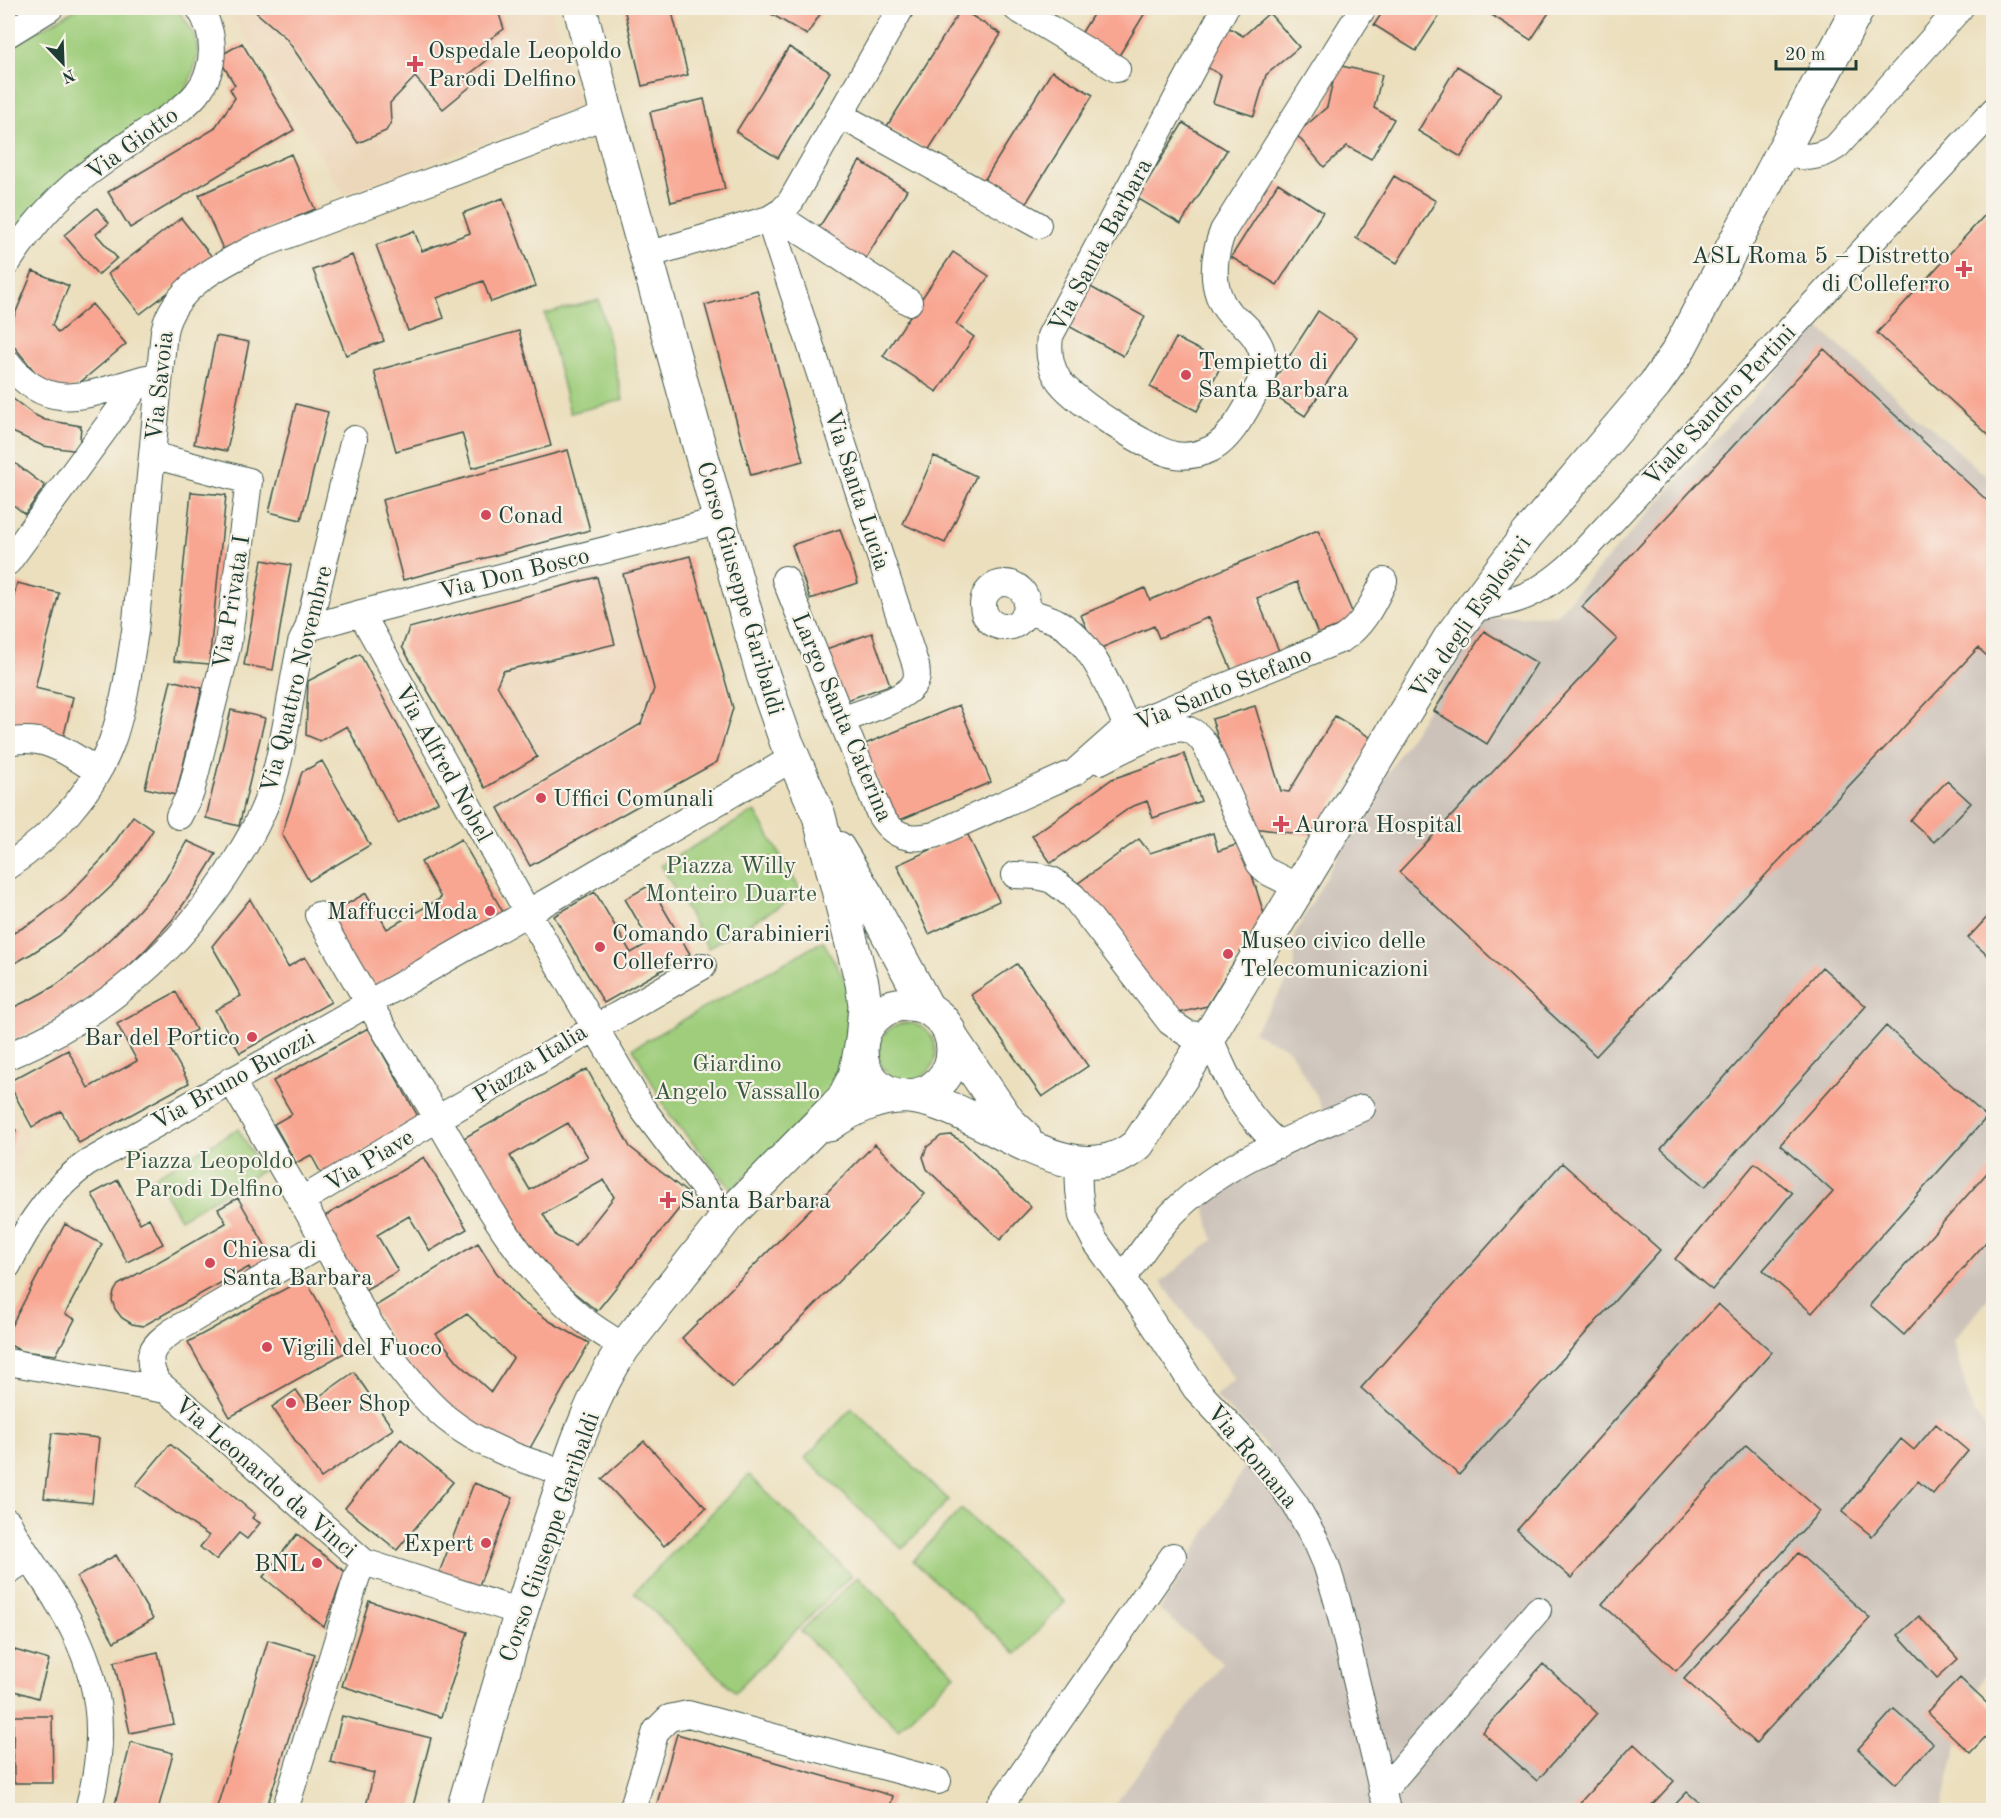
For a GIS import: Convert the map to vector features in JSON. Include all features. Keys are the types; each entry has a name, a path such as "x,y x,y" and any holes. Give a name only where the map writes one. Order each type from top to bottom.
{"main road":[{"name":"Corso Giuseppe Garibaldi","path":"463,1810 520,1612 566,1473 592,1407 612,1366 624,1347 728,1217 837,1107 849,1092 855,1076 862,1041 865,1005 862,983 819,816 793,758 763,675 580,8"},
{"name":"Via degli Esplosivi","path":"908,1097 957,1110 1040,1152 1078,1162 1113,1159 1130,1151 1138,1144 1209,1036 1440,652 1538,521 1644,398 1666,369 1695,321 1858,8"},
{"path":"819,816 868,897 928,1009 943,1022 953,1040 952,1060 944,1079 922,1095 908,1097 894,1095 871,1080 864,1068 861,1054 862,1041 868,1025 887,1009 903,1004 928,1009"},
{"name":"Via degli Esplosivi","path":"953,1040 1009,1122 1040,1152"},
{"name":"Corso Giuseppe Garibaldi","path":"795,1148 850,1110 873,1102 908,1097"}],"street":[{"path":"8,34 50,8"},
{"name":"Via Giotto","path":"8,262 28,232 70,189 116,153 171,115 198,92 208,72 212,51 209,29 199,8"},
{"path":"647,255 772,217 791,201 901,8"},
{"path":"1016,8 1117,69"},
{"name":"Via Santa Barbara","path":"1225,8 1050,336 1048,346 1049,357 1059,381 1077,400 1145,442 1164,452 1181,455 1197,454 1212,449 1230,434 1260,383 1264,354 1257,338 1229,313 1219,296 1214,267 1219,242 1223,231 1363,8"},
{"path":"1783,152 1811,158 1837,146 1960,8"},
{"name":"Viale Sandro Pertini","path":"1470,609 1523,598 1542,588 1571,565 1994,110"},
{"name":"Via Savoia","path":"8,866 58,825 85,791 110,747 115,730 128,678 138,614 152,455 150,377 171,309 189,289 215,269 256,247 608,114"},
{"path":"840,115 1038,225"},
{"path":"772,217 909,302"},
{"name":"Via Santa Lucia","path":"772,217 917,675 916,683 911,689 842,720"},
{"path":"8,363 34,389 55,396 78,396 150,377"},
{"path":"8,562 150,377"},
{"name":"Via Quattro Novembre","path":"8,1056 58,1032 112,998 157,959 207,905 244,847 270,792 283,746 301,643 308,628 354,439"},
{"name":"Via Privata I","path":"152,455 249,481 228,644 191,792 179,816"},
{"name":"Via Don Bosco","path":"308,628 722,520"},
{"name":"Largo Santa Caterina","path":"785,579 886,825 899,836 915,839"},
{"name":"Via Santo Stefano","path":"915,839 934,835 1075,772 1127,726 1341,639 1356,628 1368,614 1384,580"},
{"path":"1027,611 1057,622 1073,635 1096,665 1127,726"},
{"name":"Via Alfred Nobel","path":"361,613 528,913"},
{"path":"1075,772 1162,732 1188,729 1202,739 1259,863 1266,871 1298,887"},
{"path":"8,742 24,739 46,742 57,746 97,771"},
{"path":"368,1003 528,913 793,758"},
{"path":"1015,875 1052,880 1065,889 1088,915 1170,1022 1188,1034 1209,1036 1239,1101 1263,1131 1279,1145"},
{"name":"Piazza Italia","path":"438,1119 595,1028 528,913"},
{"path":"318,915 490,1209 520,1254 554,1293 581,1317 624,1347"},
{"path":"703,966 595,1028 652,1123 728,1217"},
{"name":"Via Bruno Buozzi","path":"8,1265 41,1208 74,1173 105,1152 368,1003"},
{"path":"231,1080 302,1200 391,1359 447,1419 497,1449 528,1462 566,1473"},
{"path":"1123,1278 1166,1221 1187,1199 1225,1171 1362,1108"},
{"name":"Via Piave","path":"302,1200 438,1119"},
{"name":"Via Romana","path":"1078,1162 1082,1216 1095,1241 1123,1278 1196,1389 1265,1463 1295,1504 1316,1541 1338,1600 1385,1801"},
{"path":"165,1390 157,1382 150,1364 153,1348 159,1341 325,1242"},
{"name":"Via Leonardo da Vinci","path":"8,1362 165,1390 228,1441 364,1562 520,1612"},
{"path":"8,1522 18,1564 59,1603 78,1637 95,1685 99,1733 88,1810"},
{"path":"997,1810 1173,1556"},
{"path":"285,1810 357,1576 364,1562"},
{"path":"1385,1801 1538,1610"},
{"path":"632,1810 656,1731 669,1718 688,1714 938,1781"}],"shaded area":[{"name":"Ospedale Leopoldo Parodi Delfino","path":"222,8 550,8 580,107 344,194 236,21"},
{"path":"1818,327 1993,482 1994,1291 1953,1341 1972,1410 1993,1439 1994,1658 1965,1712 1941,1810 1110,1810 1222,1663 1160,1610 1246,1464 1268,1448 1214,1395 1235,1380 1161,1282 1213,1240 1203,1198 1330,1137 1326,1116 1289,1049 1253,1032 1294,972 1295,934 1345,842 1484,618 1556,615"},
{"path":"690,556 733,708 717,762 530,866 402,647 409,628 597,577 623,574"},
{"path":"8,1101 29,1134 8,1193"}],"green space":[{"path":"78,8 177,8 196,40 198,48 195,66 185,92 8,248 8,48"},
{"path":"599,300 623,400 570,413 545,314"},
{"name":"Piazza Willy Monteiro Duarte","path":"755,811 802,893 708,948 661,865"},
{"name":"Giardino Angelo Vassallo","path":"823,941 847,984 848,1029 841,1073 830,1092 732,1190 671,1117 633,1048"},
{"path":"907,1023 923,1028 931,1036 936,1052 931,1068 923,1076 907,1081 891,1076 883,1068 878,1052 883,1036 891,1028"},
{"name":"Piazza Leopoldo Parodi Delfino","path":"238,1129 262,1171 180,1219 155,1176"},
{"path":"852,1408 949,1500 902,1549 805,1458"},
{"path":"749,1475 851,1575 735,1692 634,1592"},
{"path":"961,1509 1065,1602 1017,1654 913,1561"},
{"path":"858,1576 955,1674 898,1729 801,1631"}],"building":[{"path":"251,8 497,8 504,29 484,43 490,58 463,79 476,82 443,109 415,77 390,103 391,122 386,131 358,143 286,38"},
{"path":"624,8 671,8 688,75 642,86"},
{"path":"761,8 824,8 807,35"},
{"path":"1097,8 1148,8 1117,59 1079,37"},
{"path":"1385,8 1444,8 1416,51 1374,25"},
{"path":"1490,8 1552,8 1531,40 1487,12"},
{"path":"961,9 1001,34 928,151 887,126"},
{"path":"1269,13 1299,47 1266,75 1254,116 1213,103 1221,75 1203,65 1226,26 1243,36"},
{"path":"242,43 294,130 130,228 108,192 214,129 235,98 230,89 235,85 218,57"},
{"path":"789,47 830,72 778,158 736,132"},
{"path":"1337,65 1382,75 1374,108 1394,119 1371,159 1347,146 1324,167 1296,134 1327,107"},
{"path":"1457,66 1501,93 1461,157 1418,131"},
{"path":"1052,71 1093,95 1020,213 980,187"},
{"path":"704,99 725,189 671,202 650,112"},
{"path":"1183,123 1227,150 1181,224 1137,198"},
{"path":"291,154 315,209 223,249 199,195"},
{"path":"860,161 907,190 863,263 815,234"},
{"path":"1394,176 1436,201 1397,263 1356,238"},
{"path":"1278,183 1323,212 1277,285 1231,257"},
{"path":"503,198 536,286 491,302 483,281 437,298 444,318 408,331 376,245 414,231 422,251 470,233 463,213"},
{"name":"ASL Roma 5 – Distretto di Colleferro","path":"1994,205 1994,440 1877,333"},
{"path":"97,208 109,223 96,234 117,258 98,275 64,235"},
{"path":"181,218 213,258 140,314 108,274"},
{"path":"953,252 989,276 956,324 974,337 937,392 883,356"},
{"path":"352,255 384,341 346,355 313,270"},
{"path":"33,271 69,286 52,325 58,333 92,304 126,344 71,390 47,387 8,339 8,331"},
{"path":"1087,285 1145,317 1123,356 1065,324"},
{"path":"757,290 803,461 751,475 705,305"},
{"path":"1318,311 1357,337 1305,416 1267,391"},
{"path":"519,331 551,446 472,468 462,433 396,451 374,371"},
{"path":"216,336 249,342 227,451 194,444"},
{"name":"Tempietto di Santa Barbara","path":"1176,338 1223,362 1197,411 1150,387"},
{"path":"1824,349 1994,507 1994,662 1978,648 1596,1056 1399,872 1617,639 1582,607"},
{"path":"8,395 45,420 81,426 79,451 43,446 8,430"},
{"path":"296,404 328,412 301,520 269,512"},
{"name":"Conad","path":"568,450 590,530 403,580 382,500"},
{"path":"934,456 976,476 945,543 903,524"},
{"path":"8,458 45,486 25,514 8,501"},
{"path":"191,492 226,495 209,664 174,661"},
{"path":"840,529 858,583 810,599 792,545"},
{"path":"1318,530 1355,619 1318,634 1297,582 1257,598 1279,651 1232,671 1209,617 1159,638 1154,626 1096,650 1081,615 1145,588 1150,600"},
{"path":"690,556 733,708 717,762 530,866 498,808 641,724 654,689 623,574"},
{"path":"262,560 291,565 273,670 244,665"},
{"path":"597,577 615,644 503,671 497,685 537,757 485,788 402,647 409,628"},
{"path":"17,583 59,593 35,688 73,697 63,739 8,726 8,620"},
{"path":"1484,631 1537,663 1487,744 1434,711"},
{"path":"872,633 890,685 844,701 826,649"},
{"path":"360,654 438,802 398,823 347,726 320,741 306,735 308,681"},
{"path":"171,680 202,688 176,795 145,788"},
{"path":"959,705 991,782 895,822 863,745"},
{"path":"1255,706 1281,791 1289,792 1335,716 1373,739 1313,836 1246,827 1212,719"},
{"path":"231,710 265,718 239,826 206,818"},
{"path":"1184,754 1201,801 1153,818 1147,801 1131,807 1051,863 1032,836 1112,779"},
{"path":"322,761 370,845 309,881 282,834 302,772"},
{"path":"1947,781 1971,803 1934,842 1910,820"},
{"path":"133,816 153,830 116,882 59,936 8,967 8,936 33,922 68,895 105,856"},
{"path":"967,833 999,901 929,934 897,865"},
{"path":"1213,833 1218,851 1242,843 1264,914 1207,1006 1171,1015 1077,884 1139,839 1150,853"},
{"path":"461,839 503,912 368,989 326,916 366,893 387,929 441,898 421,862"},
{"path":"187,841 216,854 173,919 118,977 62,1016 8,1043 8,1010 56,985 112,937 165,880"},
{"name":"Comando Carabinieri Colleferro","path":"650,885 690,954 604,1003 554,916 595,892 631,953 650,942 625,899"},
{"path":"250,899 288,967 305,957 331,1002 240,1053 215,1010 241,996 212,946"},
{"path":"1994,910 1994,961 1968,938"},
{"path":"1017,964 1088,1066 1042,1097 971,995"},
{"path":"1822,967 1866,1006 1705,1187 1661,1149"},
{"path":"176,992 196,1030 168,1045 189,1083 79,1143 61,1111 32,1127 8,1082 68,1050 88,1088 137,1061 117,1024"},
{"path":"1886,1026 1987,1117 1812,1313 1763,1270 1833,1192 1780,1145"},
{"path":"368,1028 420,1120 322,1175 311,1155 296,1163 274,1124 292,1114 273,1081"},
{"path":"587,1069 630,1147 690,1195 597,1311 526,1254 462,1139","holes":["568,1123 588,1157 530,1190 510,1156","604,1180 614,1197 575,1246 556,1236 543,1214"]},
{"path":"8,1127 16,1130 8,1154"},
{"path":"951,1135 963,1142 1031,1207 1000,1240 927,1169 923,1157 927,1147 941,1136"},
{"path":"875,1144 925,1194 733,1388 682,1338"},
{"path":"424,1157 467,1229 430,1251 409,1216 377,1235 398,1271 363,1291 320,1219"},
{"path":"1562,1163 1660,1250 1459,1475 1361,1388"},
{"path":"1755,1163 1792,1193 1712,1290 1675,1259"},
{"path":"1994,1165 1994,1233 1904,1335 1870,1305"},
{"path":"118,1180 140,1223 149,1218 163,1244 127,1262 92,1194"},
{"name":"Chiesa di Santa Barbara","path":"238,1198 273,1259 251,1271 249,1267 143,1326 132,1324 122,1318 112,1300 118,1285 226,1223 218,1209"},
{"path":"65,1224 102,1244 65,1314 75,1319 56,1355 21,1351 8,1344 8,1332"},
{"path":"478,1243 496,1272 520,1300 551,1322 589,1343 525,1457 464,1423 414,1376 372,1308","holes":["467,1314 513,1358 491,1392 458,1362 436,1334"]},
{"name":"Vigili del Fuoco","path":"305,1278 346,1352 230,1417 188,1342"},
{"path":"1718,1304 1772,1352 1571,1578 1517,1530"},
{"path":"354,1372 393,1429 321,1478 272,1407 296,1390 307,1405"},
{"path":"1936,1424 1968,1451 1933,1494 1918,1481 1872,1536 1842,1512 1901,1439 1914,1450"},
{"path":"52,1433 99,1438 92,1503 44,1498"},
{"path":"401,1439 453,1482 397,1550 345,1508"},
{"path":"644,1441 706,1508 664,1546 602,1479"},
{"path":"170,1444 255,1514 252,1518 260,1523 247,1539 239,1533 216,1560 200,1547 209,1536 136,1485"},
{"path":"1746,1445 1820,1511 1676,1671 1602,1604"},
{"path":"474,1483 513,1498 478,1588 439,1573"},
{"path":"297,1534 345,1572 324,1627 263,1577"},
{"path":"1798,1553 1870,1618 1756,1743 1684,1679"},
{"path":"116,1555 153,1619 114,1642 77,1577"},
{"path":"369,1601 468,1632 441,1717 342,1686"},
{"path":"1919,1616 1958,1659 1937,1678 1898,1635"},
{"path":"268,1640 315,1654 266,1810 216,1810"},
{"path":"8,1648 49,1660 38,1698 8,1689"},
{"path":"158,1652 174,1724 130,1733 114,1662"},
{"path":"1543,1664 1597,1713 1537,1781 1482,1732"},
{"path":"1960,1678 1994,1710 1994,1728 1970,1753 1927,1712"},
{"path":"1894,1709 1933,1743 1896,1784 1858,1749"},
{"path":"13,1716 52,1716 53,1783 14,1783"},
{"path":"342,1716 431,1738 412,1810 365,1810 374,1773 330,1762"},
{"path":"677,1734 893,1796 889,1810 655,1810"},
{"path":"131,1742 173,1753 158,1810 114,1808"},
{"path":"1634,1744 1674,1781 1647,1810 1573,1810"},
{"path":"1687,1792 1708,1810 1670,1810"}],"place":[{"name":"Ospedale Leopoldo Parodi Delfino","path":"415,64"},
{"name":"ASL Roma 5 – Distretto di Colleferro","path":"1964,269"},
{"name":"Tempietto di Santa Barbara","path":"1186,375"},
{"name":"Conad","path":"486,515"},
{"name":"Uffici Comunali","path":"541,798"},
{"name":"Aurora Hospital","path":"1281,824"},
{"name":"Maffucci Moda","path":"490,911"},
{"name":"Comando Carabinieri Colleferro","path":"600,947"},
{"name":"Museo civico delle Telecomunicazioni","path":"1228,954"},
{"name":"Bar del Portico","path":"252,1037"},
{"name":"Santa Barbara","path":"668,1200"},
{"name":"Chiesa di Santa Barbara","path":"210,1263"},
{"name":"Vigili del Fuoco","path":"267,1347"},
{"name":"Beer Shop","path":"291,1403"},
{"name":"Expert","path":"486,1543"},
{"name":"BNL","path":"317,1563"}]}
